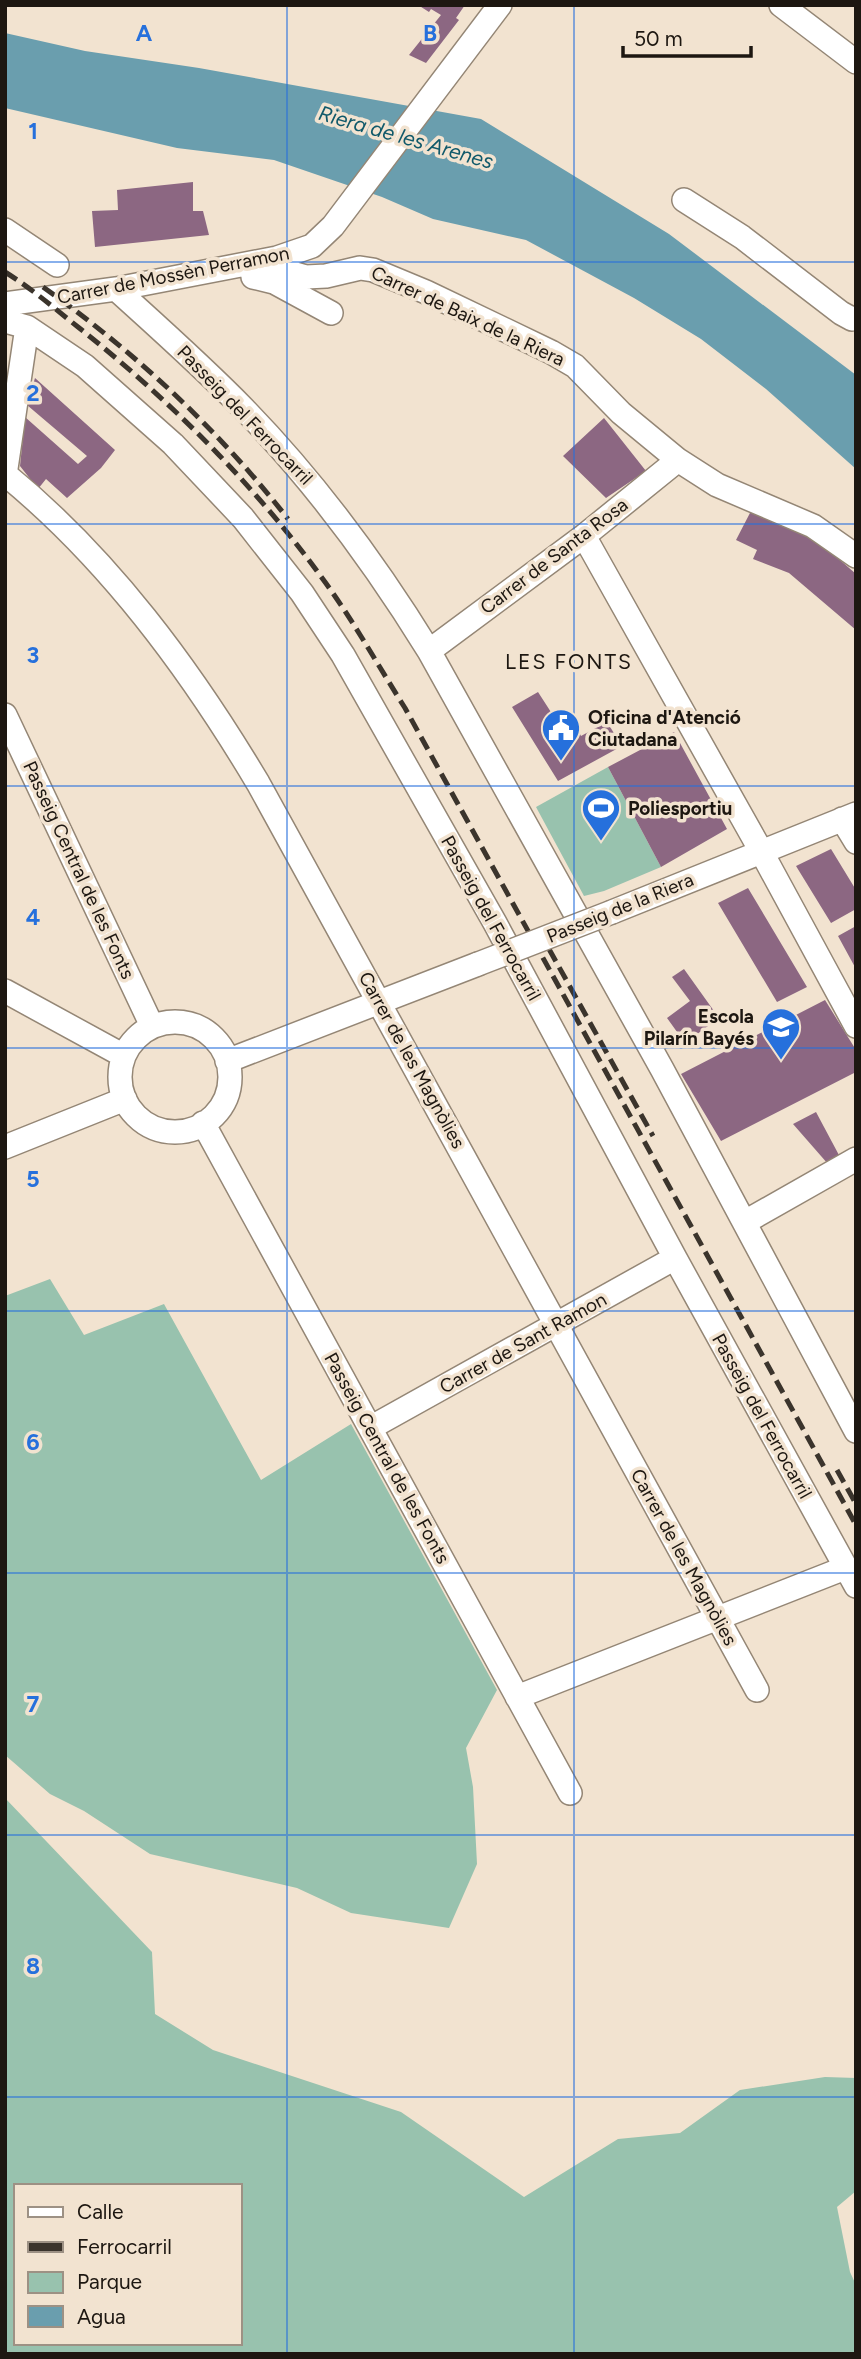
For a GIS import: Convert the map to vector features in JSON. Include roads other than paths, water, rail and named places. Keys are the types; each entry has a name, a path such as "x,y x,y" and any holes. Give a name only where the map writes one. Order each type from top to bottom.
{"street":[{"name":"Carrer de Mossèn Perramon","path":"5,304 116,289 277,258 312,246 333,226 500,5"},
{"path":"781,5 856,62"},
{"path":"684,200 763,252 841,313 856,317"},
{"path":"5,230 57,265"},
{"name":"Carrer de Baix de la Riera","path":"277,258 292,273 306,277 326,276 359,268 373,270 426,292 551,352 575,366 621,413 678,460 727,490 813,526 856,556"},
{"path":"253,277 274,282 331,313"},
{"name":"Passeig del Ferrocarril","path":"116,289 182,348 245,410 317,491 404,610 745,1222 856,1432"},
{"path":"5,474 16,324"},
{"name":"Passeig del Ferrocarril","path":"16,324 85,366 173,444 243,518 302,593 343,655 495,923 851,1577"},
{"name":"Carrer de Santa Rosa","path":"429,651 584,536 678,460"},
{"name":"Carrer de les Magnòlies","path":"5,474 62,526 117,583 177,657 223,725 258,783 558,1324 757,1690"},
{"path":"584,536 761,850 856,1026"},
{"name":"Passeig Central de les Fonts","path":"5,715 152,1026"},
{"path":"849,816 856,842"},
{"name":"Passeig de la Riera","path":"228,1061 612,912 849,816"},
{"path":"5,991 124,1056"},
{"path":"179,1021 193,1025 216,1040 228,1061 229,1087 224,1102 213,1117 183,1132 150,1127 136,1117 125,1100 119,1074 124,1056 137,1037 152,1026 179,1021"},
{"path":"5,1147 125,1100"},
{"name":"Passeig Central de les Fonts","path":"203,1123 570,1793"},
{"path":"745,1222 856,1159"},
{"name":"Carrer de Sant Ramon","path":"370,1427 675,1258"},
{"path":"517,1696 718,1619 851,1577"}],"water":[{"name":"Riera de les Arenes","path":"5,33 85,51 199,68 481,119 669,234 856,375 856,469 766,389 701,339 634,298 526,240 433,219 382,197 274,160 177,148 5,108"}],"railway":[{"path":"5,272 42,298 112,355 178,414 241,478 298,546 336,597 405,708 856,1525"},
{"path":"43,287 110,338 174,394 234,454 288,519"},
{"path":"549,949 653,1136"},
{"path":"837,1470 856,1504"}],"place":[{"name":"Oficina d'Atenció Ciutadana","path":"561,762"},
{"name":"Poliesportiu","path":"601,842"},
{"name":"Escola Pilarín Bayés","path":"781,1061"}],"district":[{"name":"LES FONTS","path":"569,661"}]}
